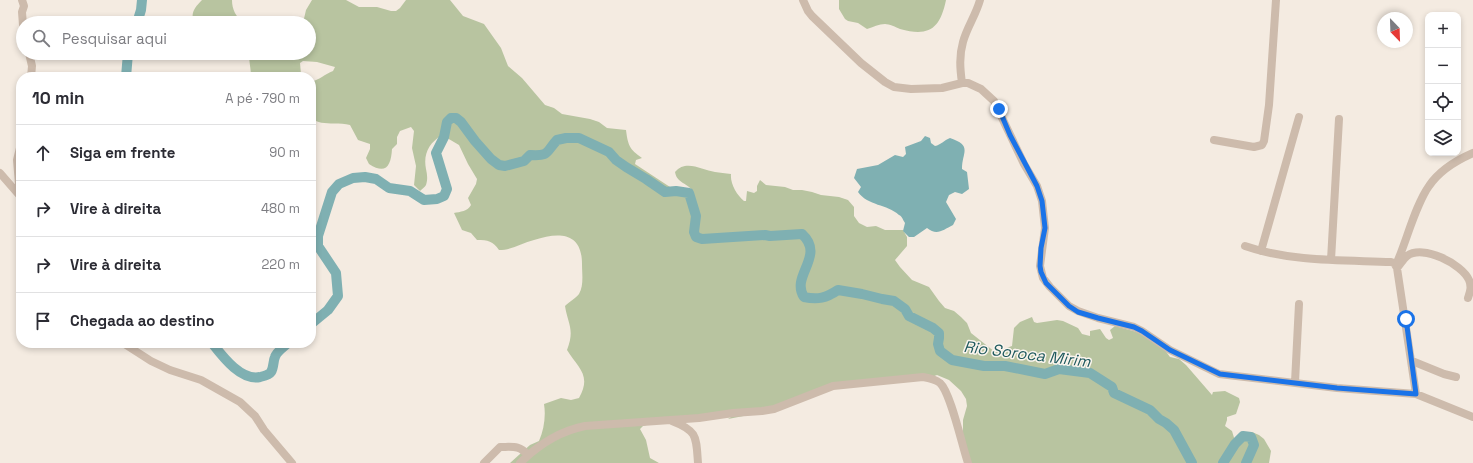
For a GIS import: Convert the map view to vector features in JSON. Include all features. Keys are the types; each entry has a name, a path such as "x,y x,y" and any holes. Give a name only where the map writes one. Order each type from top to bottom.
{"street":[{"path":"22,0 24,6 22,16"},
{"path":"803,0 812,16 861,63 890,84 911,89 942,88 968,83 981,89 994,101 1021,158 1037,186 1042,201 1045,228 1041,248 1041,272 1046,283 1069,306 1078,312 1134,327 1170,350 1220,374 1337,388 1416,394 1473,417"},
{"path":"962,83 960,62 961,51 966,33 980,0"},
{"path":"1214,140 1254,147 1262,145 1264,141 1271,83 1276,0"},
{"path":"31,60 31,72"},
{"path":"1261,251 1299,117"},
{"path":"1332,260 1339,119"},
{"path":"1416,394 1398,260 1419,206 1429,186 1443,171 1463,157 1473,153"},
{"path":"0,173 16,193"},
{"path":"1245,246 1287,256 1332,260 1391,262 1398,268"},
{"path":"1398,268 1407,256 1416,252 1425,252 1438,257 1464,271 1471,287 1468,298"},
{"path":"1295,382 1299,304"},
{"path":"131,348 151,361 170,370 201,380 240,402 255,416 264,430 292,463"},
{"path":"1412,361 1444,374 1456,377"},
{"path":"1414,376 1431,368"},
{"path":"520,463 546,442 571,429 585,426 699,418 733,413 762,411 774,409 833,386 923,377 936,380 946,392 968,463"},
{"path":"669,420 684,426 692,432 697,442 698,463"},
{"path":"484,463 500,447 522,448 528,455"}],"green space":[{"path":"202,0 232,0 237,16 193,16 197,5"},
{"path":"312,0 346,0 359,7 377,7 396,11 406,0 450,0 463,16 484,24 501,48 508,66 522,78 545,105 554,108 562,114 599,122 607,128 626,130 630,146 634,152 642,158 636,160 635,164 670,187 691,194 694,193 692,189 678,179 675,172 684,166 694,166 715,172 731,174 734,189 744,201 746,201 747,191 754,193 757,191 757,186 760,180 766,185 785,187 793,190 802,190 848,200 854,207 854,216 859,223 867,227 876,226 885,230 903,230 907,237 907,246 895,260 900,267 912,280 929,287 945,308 954,311 961,317 967,323 971,333 995,352 1012,346 1014,328 1020,322 1032,317 1034,322 1037,323 1057,320 1063,321 1078,328 1082,334 1090,336 1090,331 1100,329 1109,340 1113,338 1110,330 1115,326 1144,334 1159,342 1170,357 1179,359 1186,365 1212,395 1213,392 1225,391 1239,398 1240,402 1236,414 1227,417 1225,426 1232,431 1235,441 1244,433 1252,432 1264,439 1271,451 1269,463 968,463 963,438 963,420 967,406 966,399 961,391 949,380 937,375 929,378 832,386 759,413 728,419 731,417 650,424 643,426 640,429 646,440 650,458 659,463 510,463 530,445 539,441 544,423 544,404 561,398 571,400 579,398 583,390 584,377 582,372 567,350 571,332 565,306 578,296 582,287 581,253 578,246 573,240 567,237 552,236 543,237 508,249 499,250 492,243 477,240 471,233 462,230 454,213 464,211 470,207 471,205 468,198 476,184 477,179 459,145 442,135 430,145 426,154 425,164 427,183 426,186 420,191 414,185 416,166 412,148 414,131 411,127 400,131 397,137 397,144 392,149 389,164 386,167 380,169 369,164 366,158 370,149 370,144 358,140 350,125 316,121 316,80 333,71 335,67 317,62 303,61 300,63 301,72 251,72 250,60 316,60 316,16 305,16 306,10"},
{"path":"839,0 946,0 940,18 936,24 926,31 919,32 900,29 885,24 867,29 858,23 845,19 839,9"}],"water":[{"path":"925,136 930,138 931,143 935,146 950,138 962,144 965,150 962,169 967,172 969,189 962,194 955,192 949,195 946,202 956,219 953,225 937,232 927,228 914,237 909,237 903,231 905,223 901,216 894,211 872,203 862,197 858,192 861,187 854,178 857,169 878,165 895,155 903,157 906,154 905,147 921,141"}],"waterway":[{"name":"Rio Soroca Mirim","path":"139,16 142,0"},
{"name":"Rio Soroca Mirim","path":"126,72 127,60"},
{"name":"Rio Soroca Mirim","path":"316,320 328,310 338,296 336,273 318,246 318,236 332,192 339,184 353,178 365,177 376,179 389,188 410,191 424,200 437,199 444,196 447,189 436,153 444,137 447,122 451,118 456,118 461,122 491,159 499,165 505,166 524,161 530,155 544,154 557,140 579,138 609,152 616,160 665,192 676,191 689,193 696,216 694,232 696,237 702,239 802,234 808,242 810,250 809,258 801,281 801,289 804,297 822,298 838,290 894,301 905,309 909,316 933,328 939,333 938,344 940,351 952,360 984,366 1005,366 1045,374 1059,369 1090,373 1112,387 1114,393 1150,410 1174,430 1192,463"},
{"name":"Rio Soroca Mirim","path":"216,348 239,372 253,377 260,377 270,373 273,368 274,359 282,348"},
{"name":"Rio Soroca Mirim","path":"1223,463 1235,444 1243,436 1251,437 1254,445 1246,463"}],"route":[{"path":"999,109 1024,164 1037,186 1042,201 1045,228 1041,248 1040,266 1043,278 1050,288 1069,306 1078,312 1134,327 1170,350 1220,374 1337,388 1416,394 1406,319"}]}
